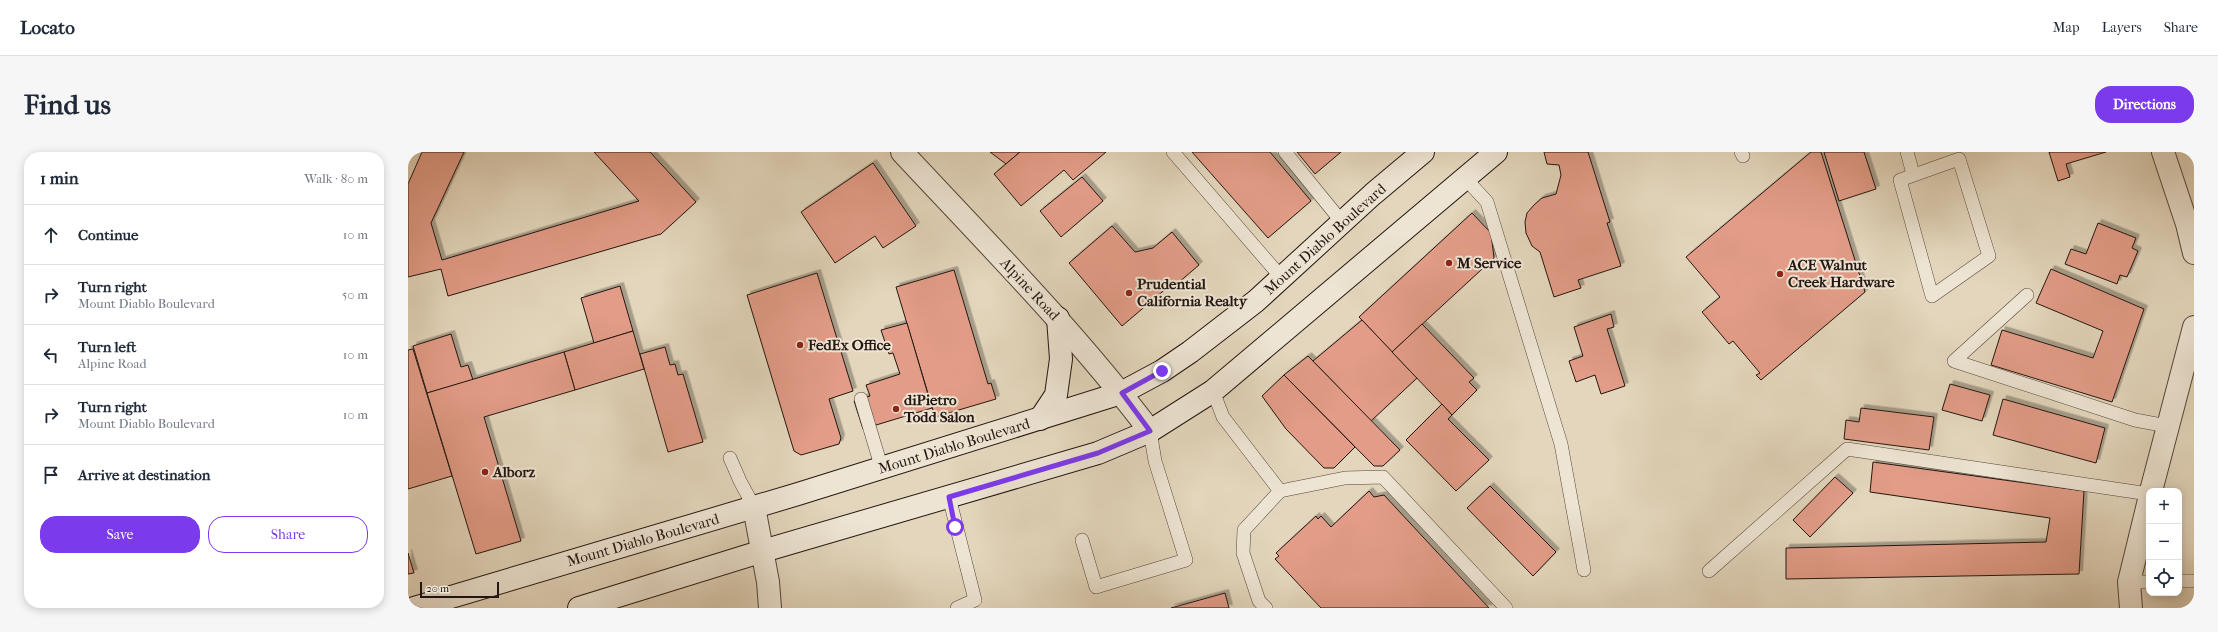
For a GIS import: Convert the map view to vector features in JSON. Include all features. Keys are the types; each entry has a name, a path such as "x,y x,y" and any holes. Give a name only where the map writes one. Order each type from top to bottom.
{"main road":[{"name":"Alpine Road","path":"902,152 1058,318 1122,393 1150,431"},
{"name":"Mount Diablo Boulevard","path":"414,608 882,469 1122,393 1162,371 1190,352 1256,301 1342,222 1423,152"},
{"path":"578,608 763,551 1098,453 1150,431 1213,391 1496,152"},
{"path":"2163,152 2187,224 2194,253"},
{"path":"1040,419 1056,395 1061,359 1058,318"},
{"path":"2152,488 2194,327"},
{"path":"754,507 763,551 770,608"},
{"path":"2131,608 2139,582 2146,524"}],"lane":[{"path":"1173,152 1281,277"},
{"path":"1286,152 1342,222"},
{"path":"1906,152 1914,174"},
{"path":"1958,159 1989,256 1932,296 1900,180 1914,174 1958,159"},
{"path":"1465,178 1487,202 1561,444 1584,570"},
{"path":"2027,295 1954,361 2135,420 2167,426"},
{"path":"1213,391 1223,417 1280,491"},
{"path":"861,399 882,469"},
{"path":"1082,540 1096,587 1186,560 1155,461 1150,431"},
{"path":"1709,571 1847,449 2146,494"},
{"path":"730,458 754,507"},
{"path":"1266,608 1259,601 1243,553 1244,530 1280,491 1345,478 1383,478 1506,608"},
{"path":"949,497 975,600 957,608"},
{"path":"2182,581 2194,581"}],"building":[{"path":"422,152 464,152 431,223 442,260 639,201 594,152 650,152 696,202 661,234 448,296 441,269 408,277 408,184"},
{"path":"990,152 1020,152 1006,164"},
{"path":"1020,152 1106,152 1073,180 1064,170 1021,206 994,174"},
{"path":"1192,152 1270,152 1311,201 1268,238"},
{"path":"1297,152 1341,152 1315,174"},
{"path":"1544,152 1588,152 1610,222 1607,223 1621,266 1578,280 1581,288 1554,297 1540,252 1532,246 1526,233 1525,222 1527,213 1534,205 1542,198 1556,194 1561,175 1559,165 1547,164"},
{"name":"ACE Walnut Creek Hardware","path":"1811,152 1821,152 1865,292 1761,380 1756,375 1760,373 1733,341 1729,344 1702,312 1720,297 1686,257"},
{"path":"1824,152 1864,152 1876,189 1839,201"},
{"path":"2049,152 2106,152 2066,164 2070,177 2058,181"},
{"path":"873,163 916,226 883,248 875,236 835,263 801,212"},
{"path":"1082,177 1103,201 1061,237 1040,211"},
{"path":"1472,213 1491,233 1494,258 1392,352 1359,317"},
{"path":"2098,223 2136,238 2132,248 2138,251 2127,277 2120,275 2117,284 2065,264 2071,249 2086,254"},
{"path":"1112,226 1135,252 1153,248 1172,232 1199,265 1178,283 1175,281 1122,326 1069,263"},
{"path":"2051,269 2144,309 2112,402 1991,365 2002,330 2093,358 2103,331 2036,303"},
{"path":"954,270 988,384 991,383 996,399 935,417 896,287"},
{"name":"FedEx Office","path":"817,273 853,391 829,399 841,438 839,444 801,455 794,451 747,295"},
{"path":"620,286 633,331 594,343 581,298"},
{"path":"1611,314 1614,327 1607,329 1625,386 1601,394 1595,375 1576,382 1569,361 1583,356 1574,327"},
{"path":"1362,320 1417,378 1371,421 1313,361"},
{"path":"907,323 932,408 863,429 854,401 870,396 866,385 900,374 893,353 889,354 881,330"},
{"path":"1422,324 1474,378 1469,382 1477,390 1452,415 1392,352"},
{"path":"633,331 644,369 575,390 564,352"},
{"path":"451,334 461,367 468,365 473,380 427,393 413,346"},
{"path":"665,347 670,365 675,364 678,375 683,374 703,442 668,452 640,354"},
{"path":"413,349 452,476 408,489 408,350"},
{"path":"564,352 575,390 484,417 521,541 476,554 427,393"},
{"path":"1308,356 1400,450 1383,466 1374,466 1284,375"},
{"path":"1284,375 1355,447 1334,468 1324,468 1286,429 1262,396"},
{"path":"1950,384 1990,395 1982,421 1942,410"},
{"path":"2003,399 2105,428 2096,463 1993,435"},
{"path":"1442,404 1452,415 1448,419 1489,460 1456,491 1406,440"},
{"path":"1861,408 1934,417 1929,450 1844,439 1846,420 1859,422"},
{"path":"1873,462 2084,491 2079,574 1786,579 1786,548 2046,542 2050,518 1870,492"},
{"path":"1835,477 1853,493 1810,537 1793,520"},
{"path":"1490,486 1556,552 1533,576 1467,508"},
{"path":"1369,491 1374,497 1384,495 1489,608 1321,608 1275,559 1279,556 1276,553 1316,516 1318,519 1321,516 1331,527"},
{"path":"408,553 414,573 408,574"},
{"path":"1225,593 1229,608 1171,608"}],"place":[{"name":"M Service","path":"1449,263"},
{"name":"ACE Walnut Creek Hardware","path":"1780,274"},
{"name":"Prudential California Realty","path":"1129,293"},
{"name":"FedEx Office","path":"800,345"},
{"name":"diPietro Todd Salon","path":"896,409"},
{"name":"Alborz","path":"485,472"}],"route":[{"path":"955,527 949,497 1098,453 1150,431 1122,393 1162,371"}]}
